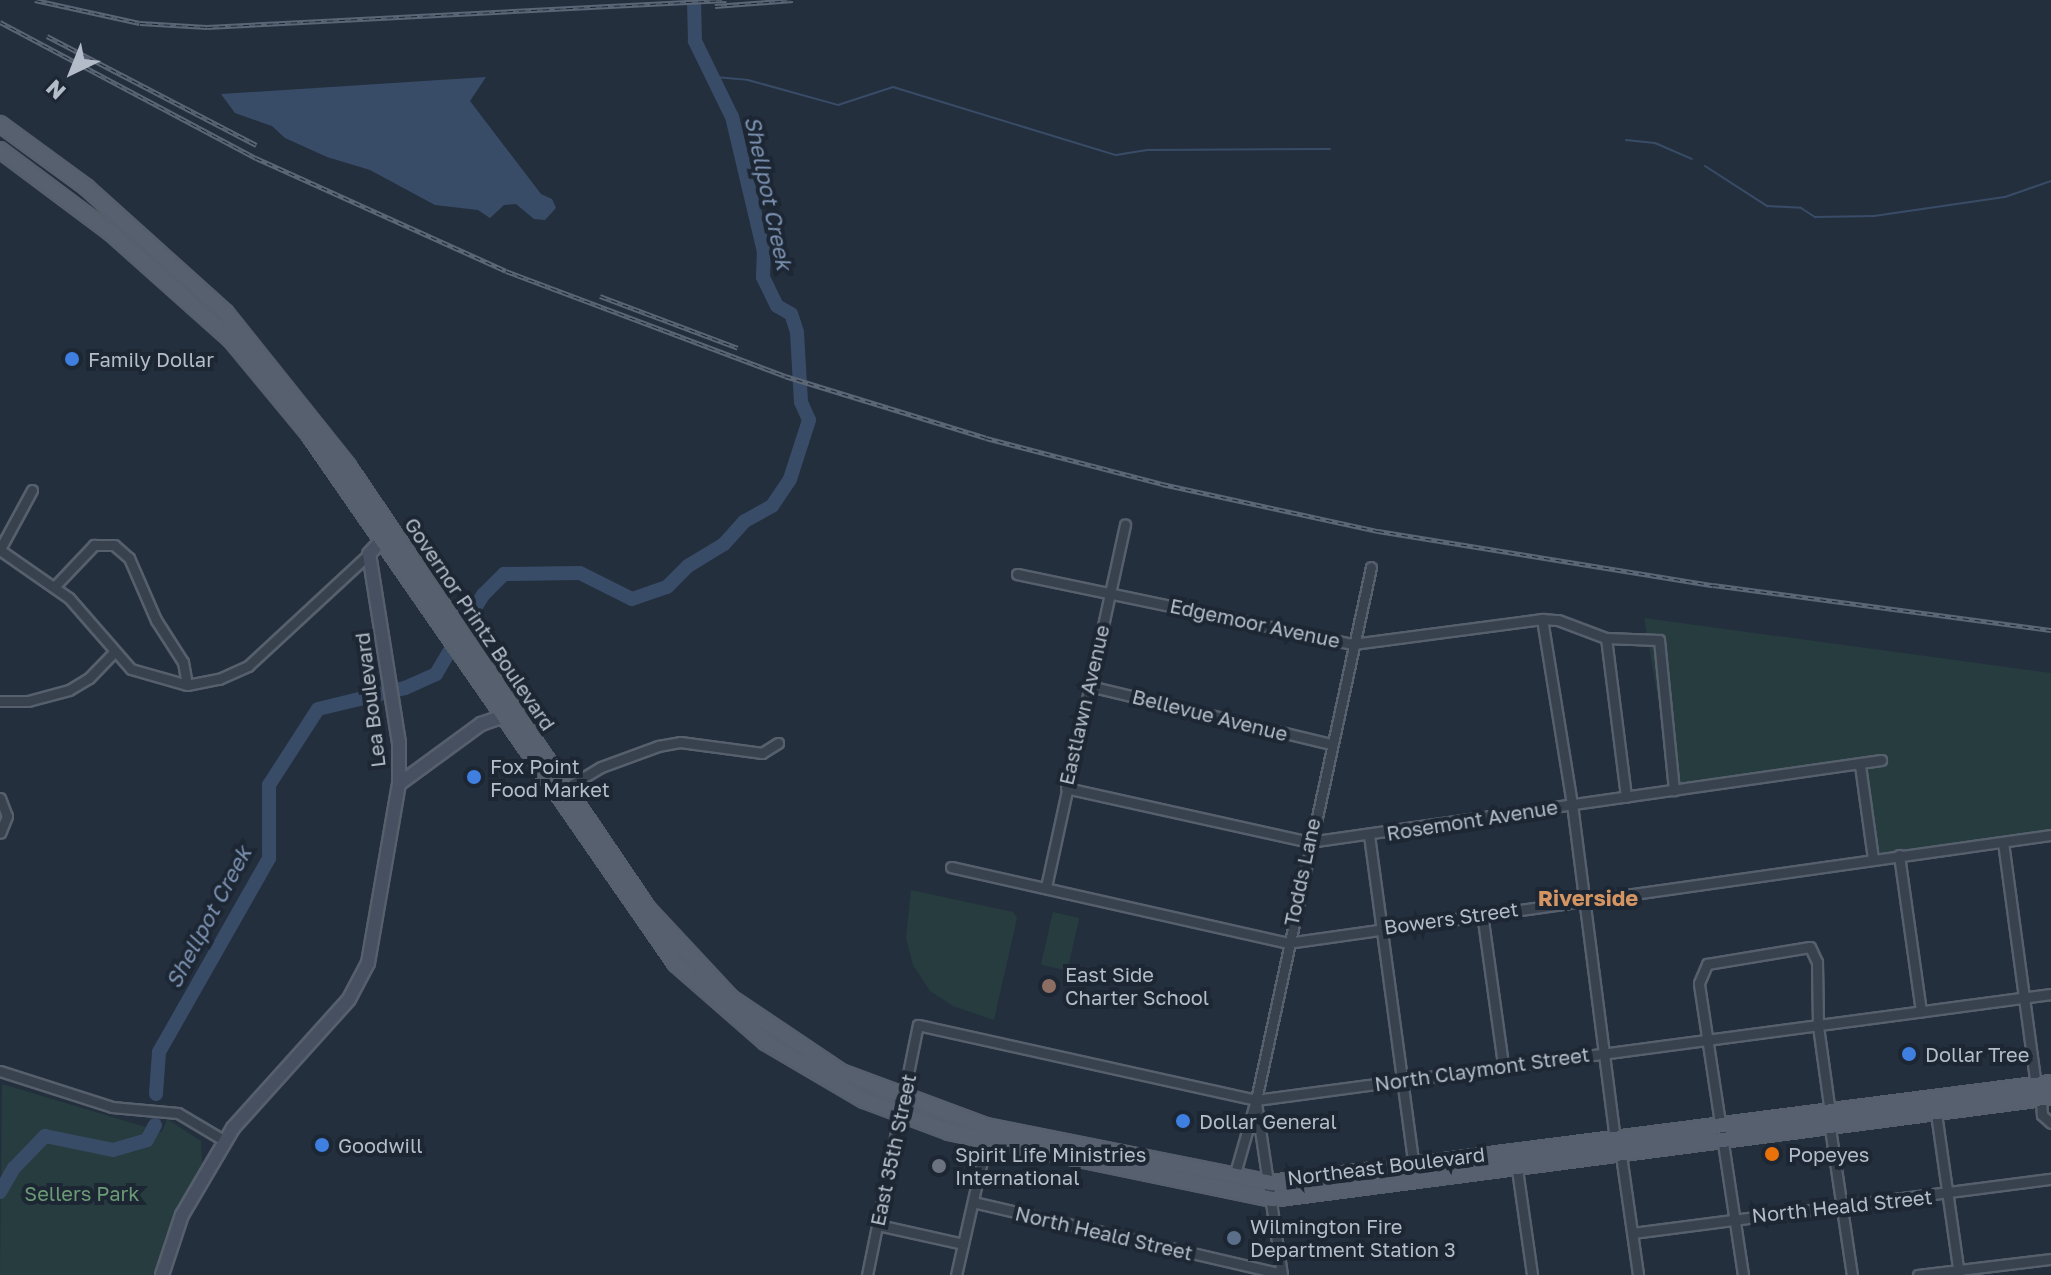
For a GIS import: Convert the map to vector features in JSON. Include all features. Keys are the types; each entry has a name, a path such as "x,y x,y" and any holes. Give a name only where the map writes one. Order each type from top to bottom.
{"main road":[{"name":"Governor Printz Boulevard","path":"0,124 86,187 192,280 262,354 329,442 464,647 504,716 544,774 562,791"},
{"name":"Governor Printz Boulevard","path":"0,150 111,233 231,340 308,433 382,540 453,630"},
{"path":"257,372 266,373 321,440 329,442"},
{"name":"Governor Printz Boulevard","path":"464,647 529,731 562,791 648,909 703,973 804,1051 905,1100 986,1132 1271,1183"},
{"path":"504,716 529,731"},
{"path":"562,791 647,928 710,998 791,1060 901,1115 915,1112 986,1132"},
{"name":"Northeast Boulevard","path":"1271,1183 1724,1125 1956,1111 2045,1091"},
{"name":"Northeast Boulevard","path":"986,1132 1272,1199 1725,1141 1830,1120 2045,1091"},
{"path":"1517,1169 1525,1159 1576,1152 1599,1142"}],"street":[{"path":"32,490 0,550 55,586 113,653 145,675 187,685 219,679 248,666 382,540"},
{"name":"Eastlawn Avenue","path":"1046,887 1125,524"},
{"path":"55,586 94,545 114,545 129,558 156,620 183,662 187,685"},
{"name":"Lea Boulevard","path":"369,554 395,712 399,784"},
{"name":"Todds Lane","path":"1234,1177 1256,1100 1287,943 1371,567"},
{"name":"Edgemoor Avenue","path":"1017,574 1353,644 1542,619"},
{"path":"1615,1139 1572,804 1542,619 1558,620 1606,638 1659,640 1674,790"},
{"path":"1606,638 1626,797"},
{"path":"0,701 28,701 69,690 89,678 113,653"},
{"name":"Bellevue Avenue","path":"1089,686 1330,744"},
{"name":"Lea Boulevard","path":"399,784 481,724 504,716"},
{"path":"562,791 601,767 658,746 680,742 762,753 778,743"},
{"name":"Rosemont Avenue","path":"1066,788 1309,842 1881,760"},
{"path":"1860,765 1873,859"},
{"path":"162,1275 182,1215 225,1141 274,1078 349,999 368,963 399,784"},
{"path":"0,798 7,816 0,833"},
{"path":"1369,835 1406,1079 1414,1166"},
{"name":"Bowers Street","path":"951,867 1287,943 1482,913 2051,835"},
{"path":"2003,842 2026,998 2045,1091 2042,1115 2051,1123"},
{"path":"1899,855 1921,1011"},
{"path":"1482,913 1503,1065"},
{"path":"1743,1275 1724,1125 1699,983 1707,964 1810,947 1817,962 1818,1026 1852,1275"},
{"name":"North Claymont Street","path":"918,1025 1256,1100 1708,1036 1818,1026 2051,994"},
{"name":"East 35th Street","path":"867,1275 918,1025"},
{"path":"0,1071 112,1107 164,1110 225,1141"},
{"path":"1256,1100 1271,1183 1282,1275"},
{"path":"1936,1113 1958,1272"},
{"path":"956,1275 986,1132"},
{"path":"1621,1155 1638,1275"},
{"path":"1517,1169 1532,1275"},
{"name":"North Heald Street","path":"1633,1233 1735,1217 1843,1208 2051,1179"},
{"name":"North Heald Street","path":"973,1202 1282,1275"},
{"path":"878,1225 963,1244"},
{"path":"1918,1275 2051,1259"}],"green space":[{"path":"1644,618 2051,673 2051,834 1877,858 1863,765 1674,790"},
{"path":"911,890 1013,912 1017,918 994,1020 953,1006 930,991 913,965 906,938"},
{"path":"1053,912 1079,918 1067,971 1041,965"},
{"name":"Sellers Park","path":"2,1084 162,1132 167,1119 201,1141 202,1163 154,1275 0,1275"}],"water":[{"path":"486,77 470,101 541,194 552,199 556,208 545,220 534,219 516,204 504,205 490,218 478,210 435,205 370,170 327,157 285,138 272,126 235,113 221,94"}],"waterway":[{"name":"Shellpot Creek","path":"156,1094 159,1052 269,858 269,785 318,709 405,688 436,674 483,595 504,574 580,573 632,599 667,587 688,566 724,544 745,521 772,506 790,479 809,420 801,402 797,332 791,314 777,306 763,277 764,252 732,117 695,41 694,0"},
{"path":"715,77 748,80 838,105 893,87 1116,155 1149,150 1330,149"},
{"path":"1626,140 1655,143 1692,159"},
{"path":"1705,166 1767,206 1801,208 1815,217 1874,216 2005,197 2051,181"},
{"name":"Shellpot Creek","path":"0,1192 14,1168 45,1136 113,1150 147,1140 155,1125"}],"railway":[{"path":"35,0 140,23 207,27 726,0"},
{"path":"715,6 793,0"},
{"path":"0,22 256,158 506,271 785,376 986,438 1162,484 1378,531 1713,585 2051,630"},
{"path":"47,36 256,145"},
{"path":"600,296 738,348"}],"place":[{"name":"Family Dollar","path":"72,359"},
{"name":"Fox Point Food Market","path":"474,777"},
{"name":"East Side Charter School","path":"1049,986"},
{"name":"Dollar Tree","path":"1909,1054"},
{"name":"Dollar General","path":"1183,1121"},
{"name":"Goodwill","path":"322,1145"},
{"name":"Popeyes","path":"1772,1154"},
{"name":"Spirit Life Ministries International","path":"939,1166"},
{"name":"Wilmington Fire Department Station 3","path":"1234,1238"}],"district":[{"name":"Riverside","path":"1588,898"}]}
